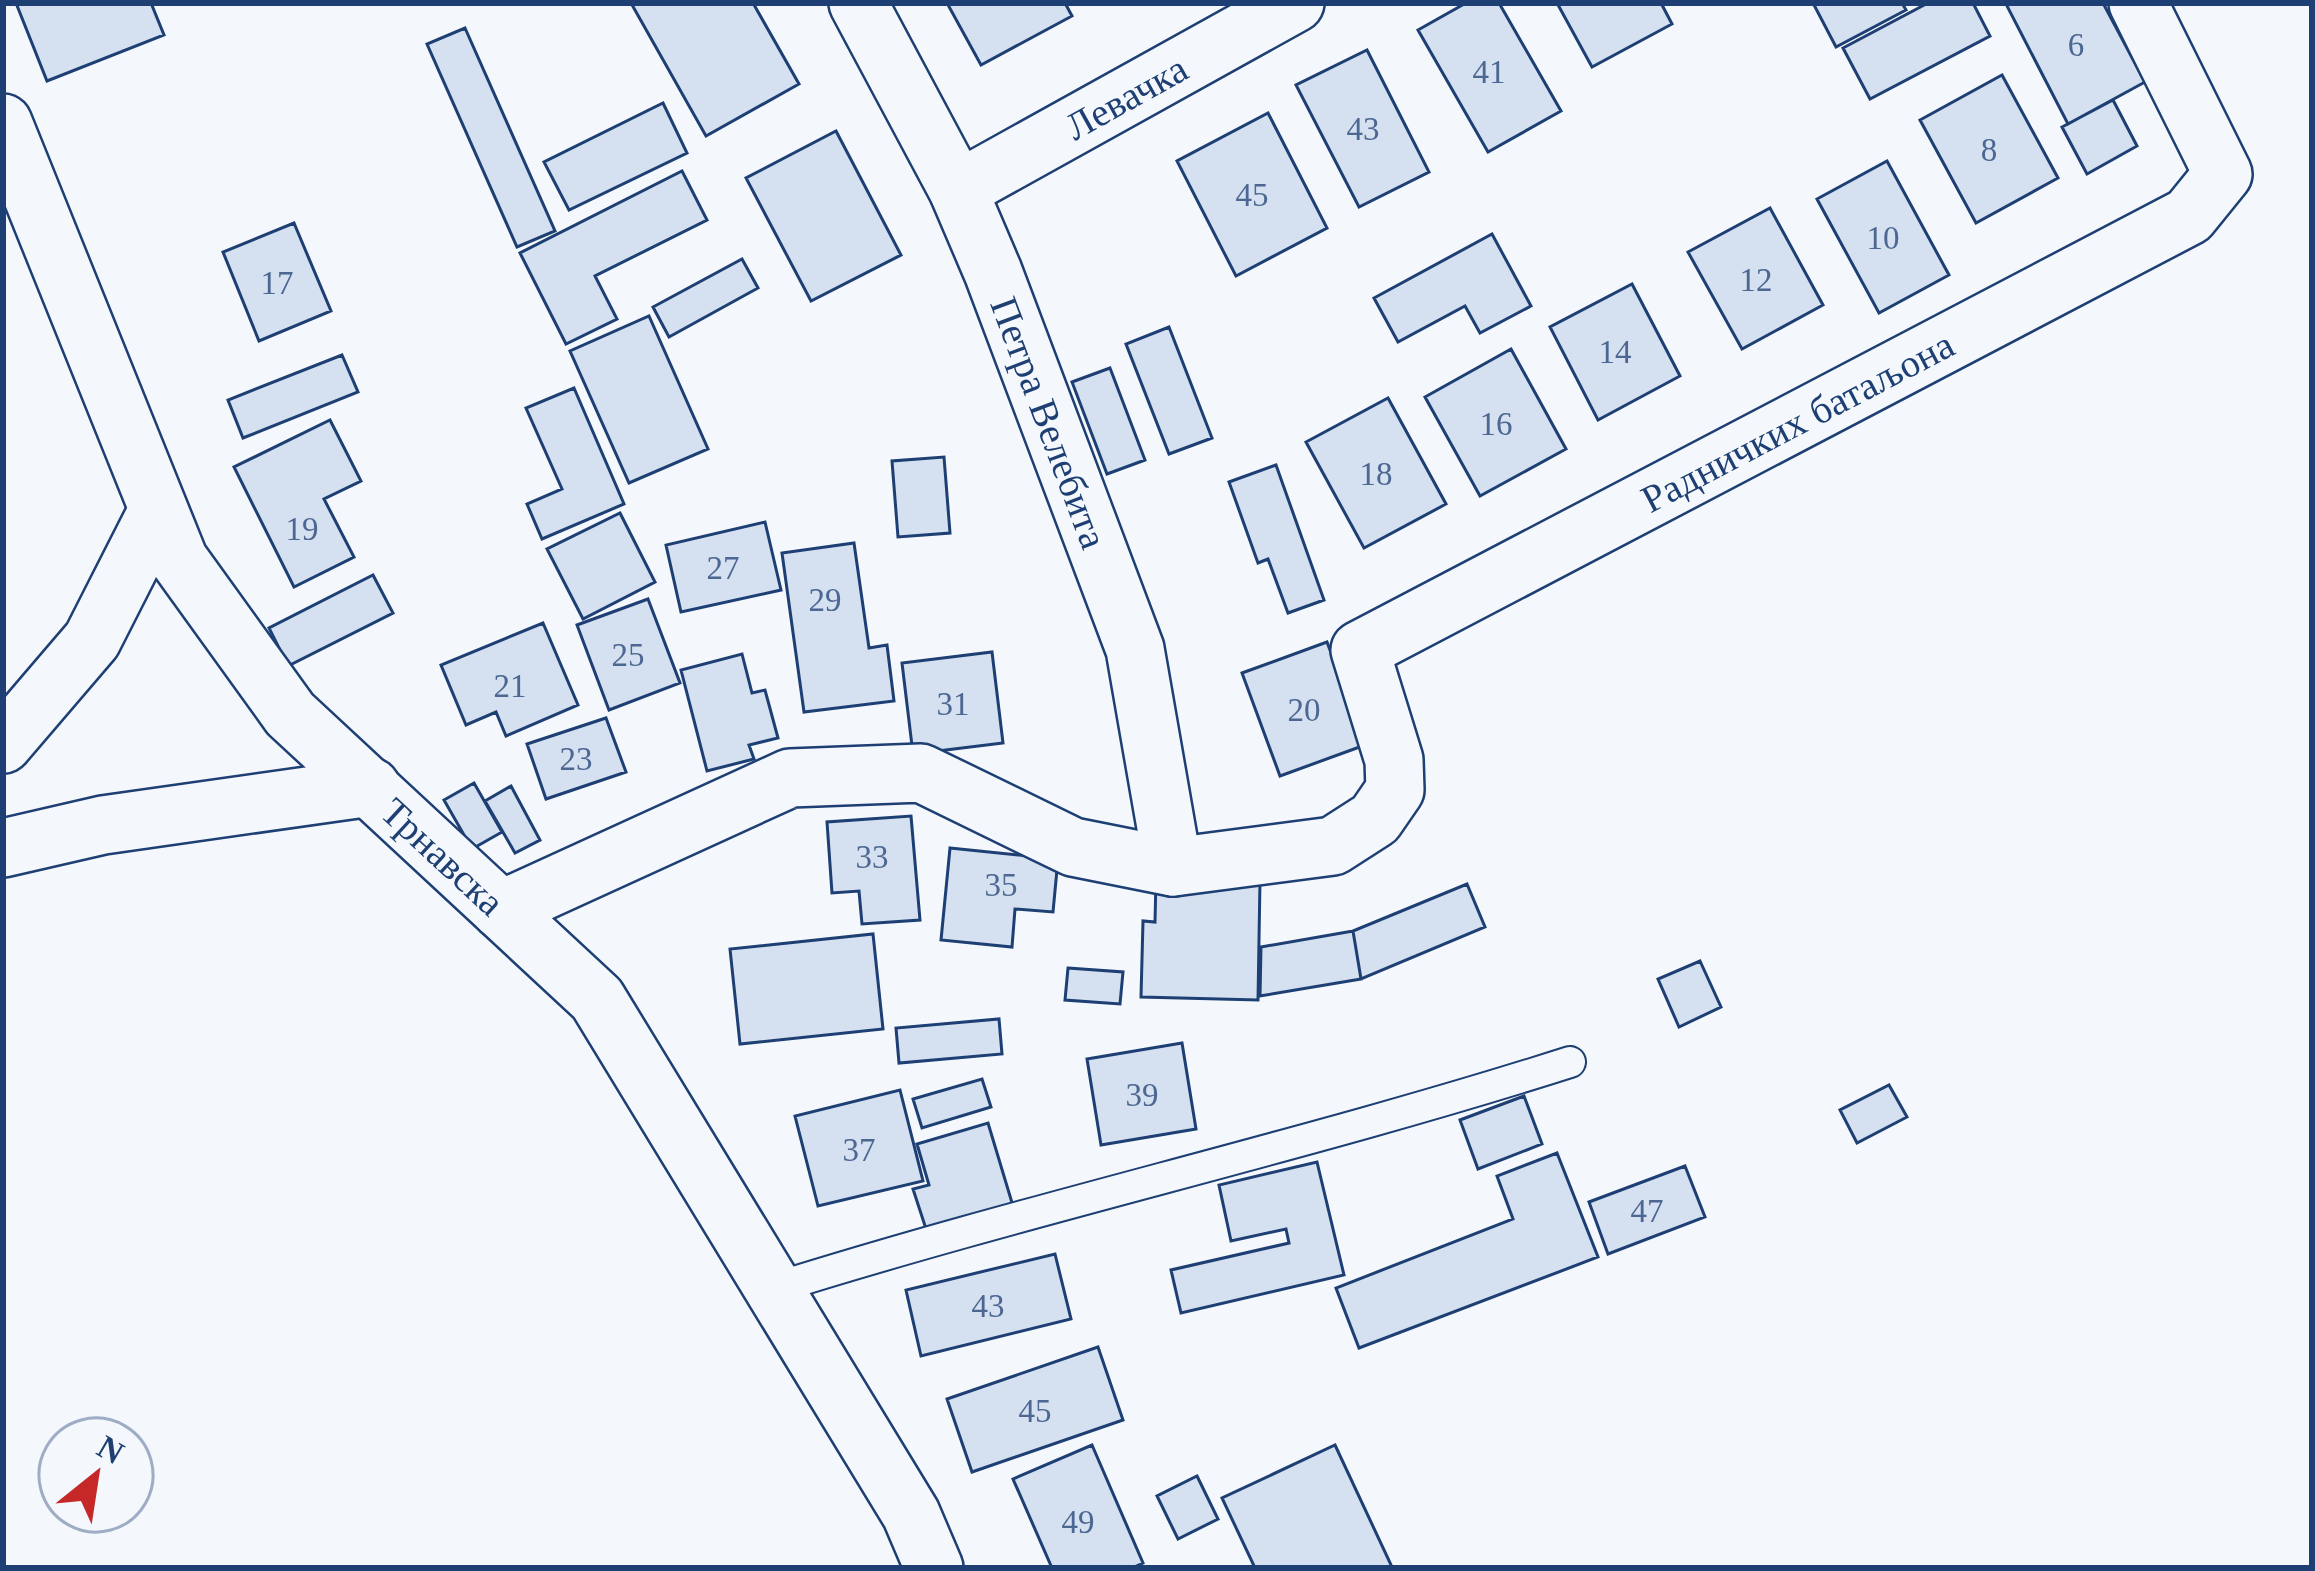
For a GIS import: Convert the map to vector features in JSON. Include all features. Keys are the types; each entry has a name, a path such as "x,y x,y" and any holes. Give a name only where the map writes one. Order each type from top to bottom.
{"street":[{"name":"Петра Велебита","path":"858,3 958,190 1135,649 1173,867"},
{"name":"Левачка","path":"958,190 1295,3"},
{"name":"Радничких батаљона","path":"1173,867 1333,846 1375,819 1395,790 1394,760 1360,650 2189,216 2223,174 2138,3"},
{"name":"Трнавска","path":"3,123 179,560 290,714 597,999 910,1514 934,1568"},
{"path":"3,744 92,640 158,510"},
{"path":"501,910 790,778 921,772 1072,847 1173,867"},
{"path":"3,848 103,825 371,787"}],"lane":[{"path":"772,1288 1426,1108 1570,1062"}],"building":[{"path":"16,3 151,3 164,35 47,81"},
{"path":"631,3 753,3 799,84 706,136"},
{"path":"947,3 1065,3 1072,16 981,65"},
{"path":"1466,3 1499,3 1561,111 1488,152 1418,30"},
{"path":"1557,3 1661,3 1672,24 1592,67"},
{"path":"1813,3 1902,3 1906,10 1836,47"},
{"path":"1928,3 1973,3 1990,36 1870,99 1843,48"},
{"path":"2103,3 2145,82 2068,124 2007,6"},
{"path":"465,28 555,231 517,247 427,44"},
{"path":"1367,50 1429,172 1359,207 1296,85"},
{"path":"2002,75 2058,178 1976,223 1920,120"},
{"path":"2113,100 2137,146 2087,174 2062,127"},
{"path":"663,103 687,153 569,210 544,162"},
{"path":"1268,113 1327,228 1236,276 1177,161"},
{"path":"836,131 901,255 811,301 746,178"},
{"path":"1887,161 1949,275 1879,313 1817,199"},
{"path":"682,171 707,220 595,276 617,319 566,344 520,253"},
{"path":"1770,208 1823,305 1742,349 1688,252"},
{"path":"294,223 331,311 259,341 223,252"},
{"path":"1492,234 1531,306 1480,333 1465,306 1398,342 1374,298"},
{"path":"742,259 758,288 669,337 653,307"},
{"path":"1632,284 1680,376 1598,420 1550,327"},
{"path":"649,316 708,449 629,483 570,351"},
{"path":"1169,327 1212,438 1169,454 1126,344"},
{"path":"1511,349 1566,449 1480,496 1425,397"},
{"path":"342,355 358,392 243,438 228,400"},
{"path":"1110,368 1145,460 1107,474 1072,382"},
{"path":"574,388 624,504 542,539 527,504 562,489 526,408"},
{"path":"1388,398 1446,504 1364,548 1306,442"},
{"path":"330,420 361,481 324,499 354,557 294,587 234,467"},
{"path":"944,457 950,533 898,537 892,461"},
{"path":"1276,465 1324,600 1288,613 1268,559 1258,563 1229,482"},
{"path":"620,513 655,582 583,619 547,549"},
{"path":"765,522 781,590 681,612 666,545"},
{"path":"854,543 869,648 887,645 894,701 804,712 782,553"},
{"path":"373,575 393,613 288,666 269,628"},
{"path":"648,599 680,683 609,710 577,625"},
{"path":"543,623 578,705 506,736 496,712 466,725 441,665"},
{"path":"1327,642 1365,745 1280,776 1242,673"},
{"path":"992,652 1003,743 913,754 902,663"},
{"path":"742,654 752,693 765,690 778,738 749,745 754,759 707,771 681,670"},
{"path":"606,718 626,772 546,799 527,744"},
{"path":"474,783 502,832 472,849 444,800"},
{"path":"511,786 540,840 515,853 485,801"},
{"path":"911,816 920,920 862,924 859,891 832,893 827,822"},
{"path":"950,848 1058,859 1053,912 1015,909 1012,947 941,940"},
{"path":"1156,878 1260,880 1258,1000 1141,997 1143,921 1155,922"},
{"path":"1467,884 1485,927 1361,979 1353,931"},
{"path":"1353,931 1361,979 1260,996 1261,947"},
{"path":"873,934 883,1029 740,1044 730,949"},
{"path":"1700,961 1721,1007 1679,1027 1658,979"},
{"path":"1068,968 1123,972 1120,1004 1065,1000"},
{"path":"999,1019 1002,1054 899,1063 896,1028"},
{"path":"1182,1043 1196,1129 1101,1145 1087,1059"},
{"path":"982,1079 991,1107 922,1128 913,1099"},
{"path":"1889,1085 1907,1117 1857,1143 1840,1110"},
{"path":"900,1090 923,1181 818,1206 795,1116"},
{"path":"1524,1096 1542,1144 1478,1169 1460,1120"},
{"path":"988,1123 1013,1206 927,1232 913,1189 929,1185 917,1144"},
{"path":"1557,1153 1598,1257 1359,1348 1336,1288 1513,1219 1497,1176"},
{"path":"1317,1162 1344,1275 1181,1313 1171,1270 1289,1243 1286,1229 1231,1241 1219,1185"},
{"path":"1685,1166 1705,1217 1608,1254 1589,1202"},
{"path":"1055,1254 1071,1319 921,1356 906,1290"},
{"path":"1098,1347 1123,1420 972,1472 947,1399"},
{"path":"1092,1445 1143,1563 1132,1568 1052,1568 1013,1479"},
{"path":"1335,1445 1392,1567 1255,1568 1222,1498"},
{"path":"1197,1476 1218,1519 1178,1539 1157,1496"}]}
